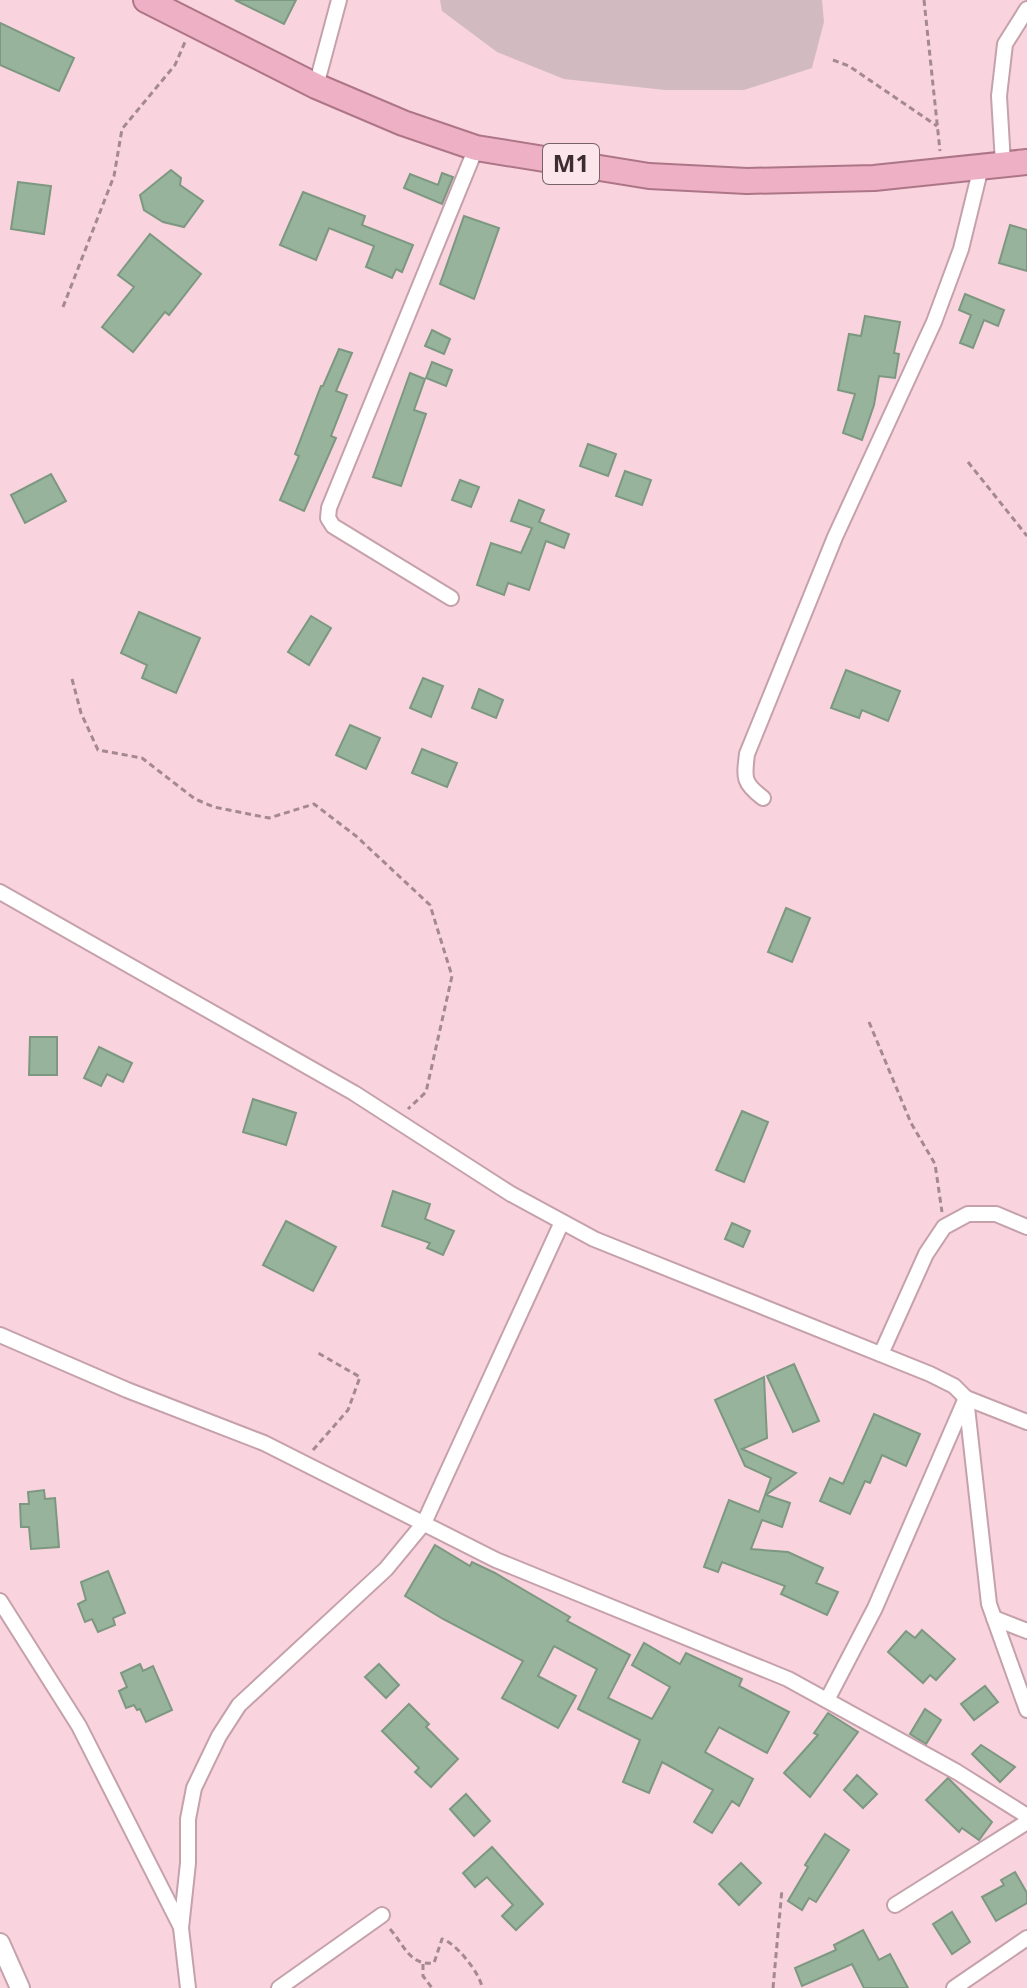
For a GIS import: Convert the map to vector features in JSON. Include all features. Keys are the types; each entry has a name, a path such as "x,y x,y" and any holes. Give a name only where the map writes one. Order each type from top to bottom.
{"highway":[{"name":"M1","path":"146,0 316,86 403,123 476,148 649,176 719,180 874,178 1003,164"}],"street":[{"path":"316,86 339,0"},
{"path":"763,798 750,788 745,777 747,754 835,537 934,322 961,249 1003,164 999,96 1005,44 1027,9"},
{"path":"451,598 333,526 328,518 329,508 476,148"},
{"path":"0,892 354,1093 511,1194 594,1239 881,1354 954,1386 966,1398 1027,1422"},
{"path":"881,1354 926,1254 944,1227 968,1214 996,1214 1027,1227"},
{"path":"188,1988 181,1928 188,1863 188,1819 194,1788 219,1736 239,1705 386,1569 424,1523 562,1222"},
{"path":"0,1335 127,1390 264,1443 496,1560 788,1679 957,1772 1027,1816"},
{"path":"966,1398 989,1604 1027,1710"},
{"path":"827,1700 875,1608 966,1398"},
{"path":"0,1601 79,1726 181,1928"},
{"path":"994,1618 1027,1631"},
{"path":"895,1905 1027,1822"},
{"path":"279,1988 385,1920"},
{"path":"954,1988 1027,1938"},
{"path":"0,1943 20,1988"}],"path":[{"path":"924,0 941,171"},
{"path":"63,307 114,176 122,129 175,65 193,24"},
{"path":"833,60 849,66 938,127"},
{"path":"968,462 1027,536"},
{"path":"72,679 81,713 98,750 142,758 195,799 214,807 269,818 314,804 356,836 430,905 452,976 426,1092 397,1120"},
{"path":"869,1022 911,1123 935,1164 944,1227"},
{"path":"304,1463 348,1410 360,1377 318,1353"},
{"path":"773,1988 782,1889"},
{"path":"385,1920 410,1957 423,1964 434,1963 442,1939 451,1941 481,1978 482,1988"},
{"path":"423,1964 423,1976 432,1988"}],"shaded area":[{"path":"440,0 822,0 824,22 812,68 744,90 665,90 564,79 497,52 442,11"}],"building":[{"path":"235,0 296,0 284,24"},
{"path":"0,23 74,58 59,91 0,65"},
{"path":"171,170 181,178 180,185 203,201 184,227 163,222 144,210 140,195"},
{"path":"442,173 453,177 442,204 404,188 410,174 438,185"},
{"path":"18,182 51,186 44,234 11,229"},
{"path":"303,192 365,216 362,225 413,245 402,272 396,269 392,278 366,267 374,246 329,228 316,260 280,245"},
{"path":"464,216 499,228 474,299 440,284"},
{"path":"1010,225 1027,230 1027,271 999,263"},
{"path":"150,234 201,274 169,315 165,312 133,352 102,327 134,287 118,275"},
{"path":"965,294 1004,310 998,326 984,320 973,348 960,343 971,315 959,310"},
{"path":"865,316 900,322 894,353 899,354 895,378 879,376 874,405 862,440 843,433 855,394 838,390 849,334 861,336"},
{"path":"432,330 450,339 444,354 425,346"},
{"path":"339,349 352,353 336,391 347,395 331,436 336,438 304,511 280,500 299,456 295,454 321,386"},
{"path":"432,362 452,370 446,386 426,378"},
{"path":"410,373 425,379 414,410 426,414 401,486 373,477"},
{"path":"588,444 616,454 608,476 580,466"},
{"path":"625,471 651,480 642,505 616,496"},
{"path":"51,474 66,501 25,523 11,495"},
{"path":"460,480 479,487 471,507 452,500"},
{"path":"519,500 544,510 539,522 569,534 564,548 546,541 529,590 508,583 504,595 477,585 491,543 521,553 532,528 511,521"},
{"path":"139,612 200,638 176,693 142,678 147,665 121,653"},
{"path":"311,616 331,628 309,665 288,652"},
{"path":"846,670 900,691 888,721 862,710 859,718 831,708"},
{"path":"423,678 443,686 431,717 410,708"},
{"path":"479,689 503,700 496,718 472,708"},
{"path":"350,725 380,738 366,769 336,755"},
{"path":"422,749 457,763 447,787 412,773"},
{"path":"786,908 810,918 792,962 768,952"},
{"path":"30,1037 57,1037 57,1075 29,1075"},
{"path":"99,1047 132,1063 123,1082 107,1074 101,1086 84,1078"},
{"path":"253,1099 296,1113 286,1145 243,1132"},
{"path":"742,1111 768,1122 744,1182 716,1170"},
{"path":"393,1191 430,1204 425,1219 454,1231 443,1255 427,1248 430,1243 382,1226"},
{"path":"286,1221 336,1247 313,1291 263,1265"},
{"path":"732,1223 750,1231 743,1247 725,1239"},
{"path":"794,1364 819,1421 793,1432 767,1376"},
{"path":"764,1377 767,1438 742,1449 796,1473 766,1495 790,1503 782,1527 762,1520 751,1549 788,1552 823,1568 816,1583 838,1592 827,1615 781,1594 785,1586 722,1562 718,1572 704,1567 729,1500 759,1512 771,1478 745,1466 715,1400"},
{"path":"874,1414 920,1434 906,1466 882,1455 870,1483 865,1481 850,1514 820,1501 830,1478 843,1484"},
{"path":"44,1490 45,1499 55,1498 59,1547 31,1549 29,1527 21,1527 20,1504 29,1504 28,1492"},
{"path":"435,1545 470,1566 472,1562 495,1573 570,1617 567,1621 630,1655 608,1698 652,1719 670,1687 632,1665 644,1643 680,1664 686,1653 742,1679 739,1686 789,1712 767,1753 719,1727 705,1752 753,1779 739,1806 732,1801 712,1833 694,1822 713,1790 662,1762 649,1793 623,1782 640,1740 578,1709 597,1669 554,1646 538,1676 576,1696 558,1728 502,1698 523,1661 405,1596"},
{"path":"108,1571 125,1613 113,1618 115,1625 98,1632 92,1619 85,1622 78,1604 86,1600 81,1582"},
{"path":"922,1630 955,1659 936,1680 930,1675 923,1683 888,1652 906,1631 915,1638"},
{"path":"140,1664 143,1671 153,1666 172,1710 146,1722 140,1709 137,1710 134,1705 126,1708 119,1691 127,1687 121,1673"},
{"path":"379,1664 399,1685 386,1698 365,1677"},
{"path":"985,1686 998,1702 974,1720 961,1704"},
{"path":"409,1704 429,1724 426,1727 458,1759 431,1787 415,1772 419,1768 382,1731"},
{"path":"925,1709 941,1720 926,1744 910,1734"},
{"path":"828,1713 858,1732 810,1797 784,1773 818,1735 814,1733"},
{"path":"981,1745 1015,1767 1000,1782 972,1754"},
{"path":"857,1775 877,1794 863,1808 844,1790"},
{"path":"948,1778 992,1822 979,1840 962,1828 959,1832 926,1800"},
{"path":"466,1794 490,1821 474,1836 450,1809"},
{"path":"825,1834 849,1850 816,1902 809,1898 802,1910 788,1901 808,1867 805,1865"},
{"path":"492,1847 543,1904 516,1930 502,1916 513,1905 487,1877 475,1887 463,1873"},
{"path":"741,1863 761,1883 739,1905 719,1884"},
{"path":"1015,1872 1027,1893 1027,1903 996,1921 982,1897 1004,1885 1001,1880"},
{"path":"952,1912 970,1942 952,1954 933,1924"},
{"path":"863,1930 879,1960 890,1954 908,1988 864,1988 852,1964 802,1986 795,1968 836,1950 834,1945"}]}
